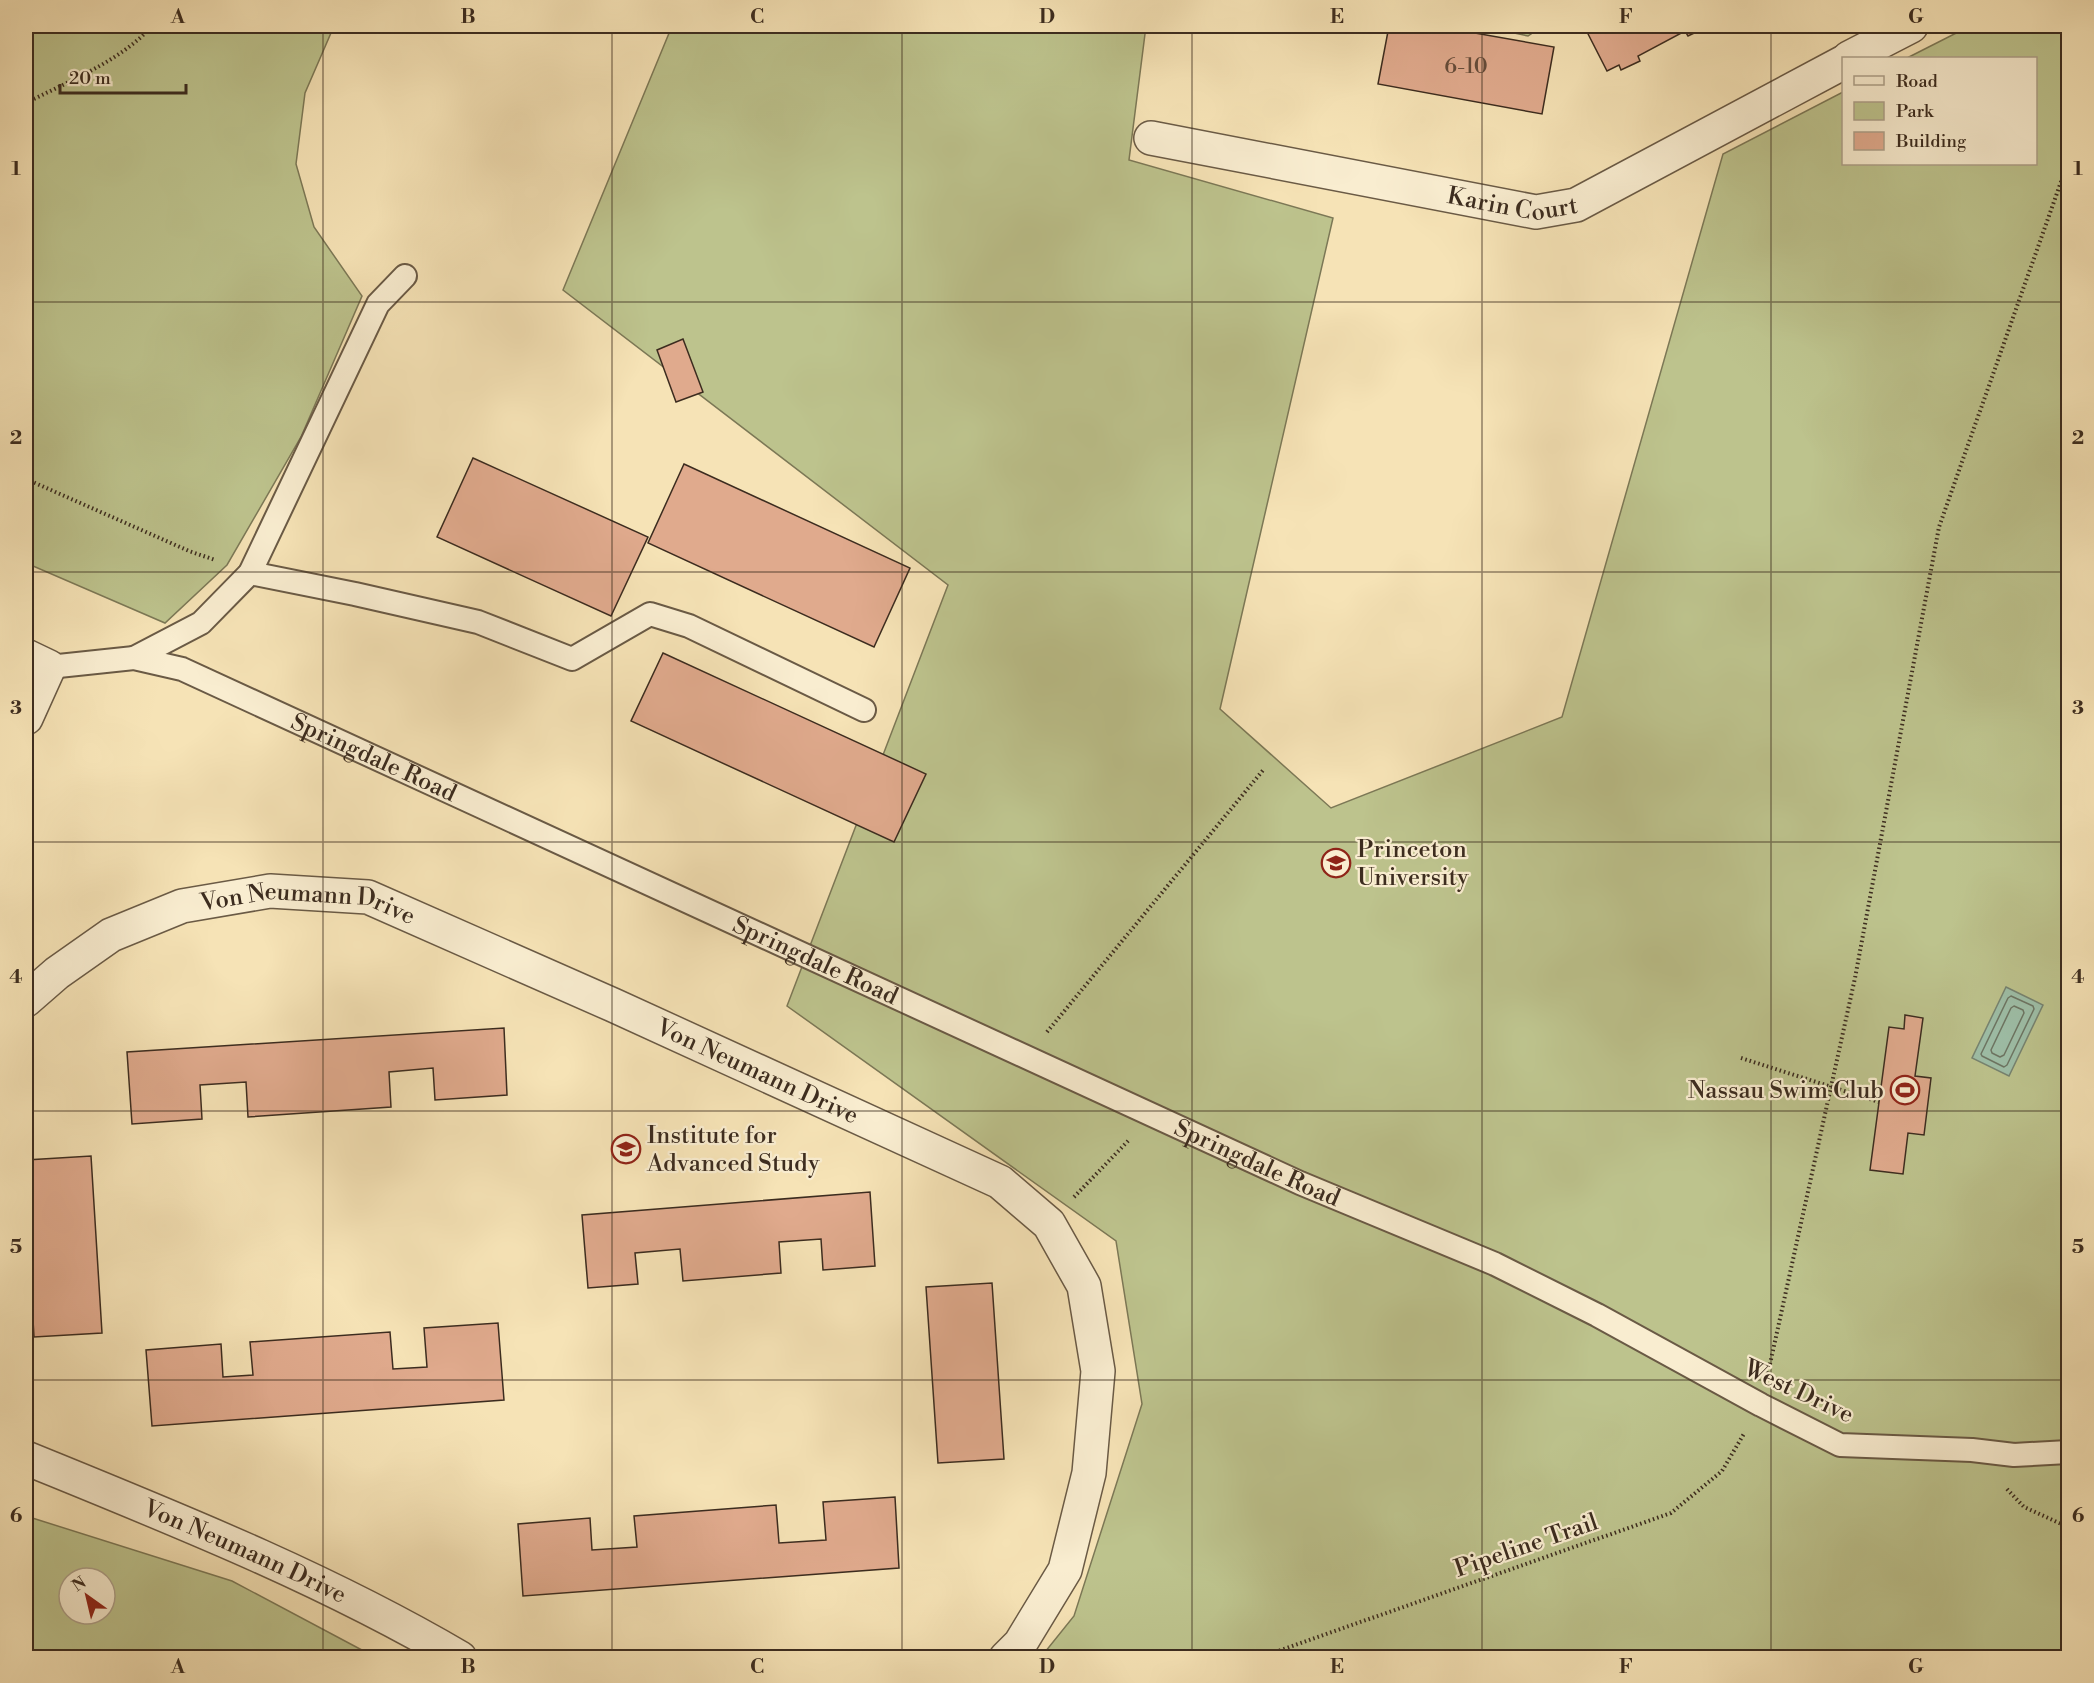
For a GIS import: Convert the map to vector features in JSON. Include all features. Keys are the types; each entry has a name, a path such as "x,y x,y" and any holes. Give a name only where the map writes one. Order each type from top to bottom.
{"street":[{"path":"1852,57 1911,26"},
{"name":"Karin Court","path":"1151,138 1536,212 1576,205 1842,63"},
{"path":"26,718 37,661"},
{"name":"Von Neumann Drive","path":"26,1000 57,973 111,935 182,906 270,891 368,897 613,1005 1000,1182 1049,1224 1084,1286 1098,1371 1090,1462 1065,1570 1020,1644 1006,1658"},
{"name":"Von Neumann Drive","path":"26,1458 235,1544 397,1622 460,1658"}],"lane":[{"path":"134,658 201,623 250,573 378,304 405,276"},
{"path":"250,573 478,622 572,659 650,614 689,626 864,710"},
{"name":"Springdale Road","path":"37,661 134,658 182,669 1300,1183 1495,1264 1597,1315"},
{"name":"West Drive","path":"1597,1315 1761,1406 1840,1445 1972,1450 2014,1455 2068,1452"}],"path":[{"path":"26,103 137,42 152,26"},
{"name":"Pipeline Trail","path":"1258,1658 1671,1513 1722,1471 1761,1406 1855,978 1939,527 2068,162"},
{"path":"26,479 189,551 250,573"},
{"path":"1026,1058 1264,769"},
{"path":"1741,1058 1879,1102"},
{"path":"1049,1224 1152,1115"},
{"path":"1972,1450 2024,1507 2068,1527"}],"green space":[{"path":"26,26 334,26 305,93 296,164 314,227 362,296 301,437 227,565 165,623 26,563"},
{"path":"672,26 1146,26 1129,160 1333,218 1220,709 1331,808 1562,717 1723,154 1842,93 1842,165 2037,165 2037,57 1909,57 1970,26 2068,26 2068,1657 1041,1657 1074,1616 1142,1404 1116,1241 787,1006 948,585 563,290"},
{"path":"1481,26 1543,26 1528,36"},
{"path":"26,1516 232,1581 375,1657 26,1657"}],"water":[{"path":"2006,987 2043,1005 2009,1076 1972,1058"}],"building":[{"path":"1389,26 1435,26 1554,47 1542,114 1378,84"},
{"path":"1584,26 1709,26 1688,36 1685,31 1638,56 1640,61 1621,70 1619,65 1607,71"},
{"path":"683,339 703,392 676,402 657,350"},
{"path":"473,458 648,537 611,616 437,537"},
{"path":"684,464 910,568 874,647 648,543"},
{"path":"663,653 926,774 894,842 631,721"},
{"name":"Nassau Swim Club","path":"1905,1015 1923,1018 1915,1076 1931,1078 1924,1135 1908,1133 1903,1174 1870,1170 1889,1027 1904,1029"},
{"path":"504,1028 507,1095 435,1100 433,1068 389,1072 391,1107 248,1117 246,1082 200,1085 202,1119 132,1124 127,1052"},
{"path":"91,1156 102,1333 34,1337 26,1202 26,1160"},
{"path":"870,1192 875,1266 823,1270 821,1239 779,1242 781,1273 683,1281 680,1249 635,1253 638,1284 588,1288 582,1215"},
{"path":"992,1283 1004,1459 938,1463 926,1287"},
{"path":"498,1323 504,1400 152,1426 146,1350 221,1344 223,1377 253,1375 250,1342 390,1332 393,1369 427,1367 424,1328"},
{"path":"895,1497 899,1568 523,1596 518,1524 590,1518 592,1550 637,1547 634,1516 776,1505 779,1543 826,1540 823,1502"}],"place":[{"name":"Princeton University","path":"1336,863"},
{"name":"Nassau Swim Club","path":"1905,1090"},
{"name":"Institute for Advanced Study","path":"626,1149"}]}
